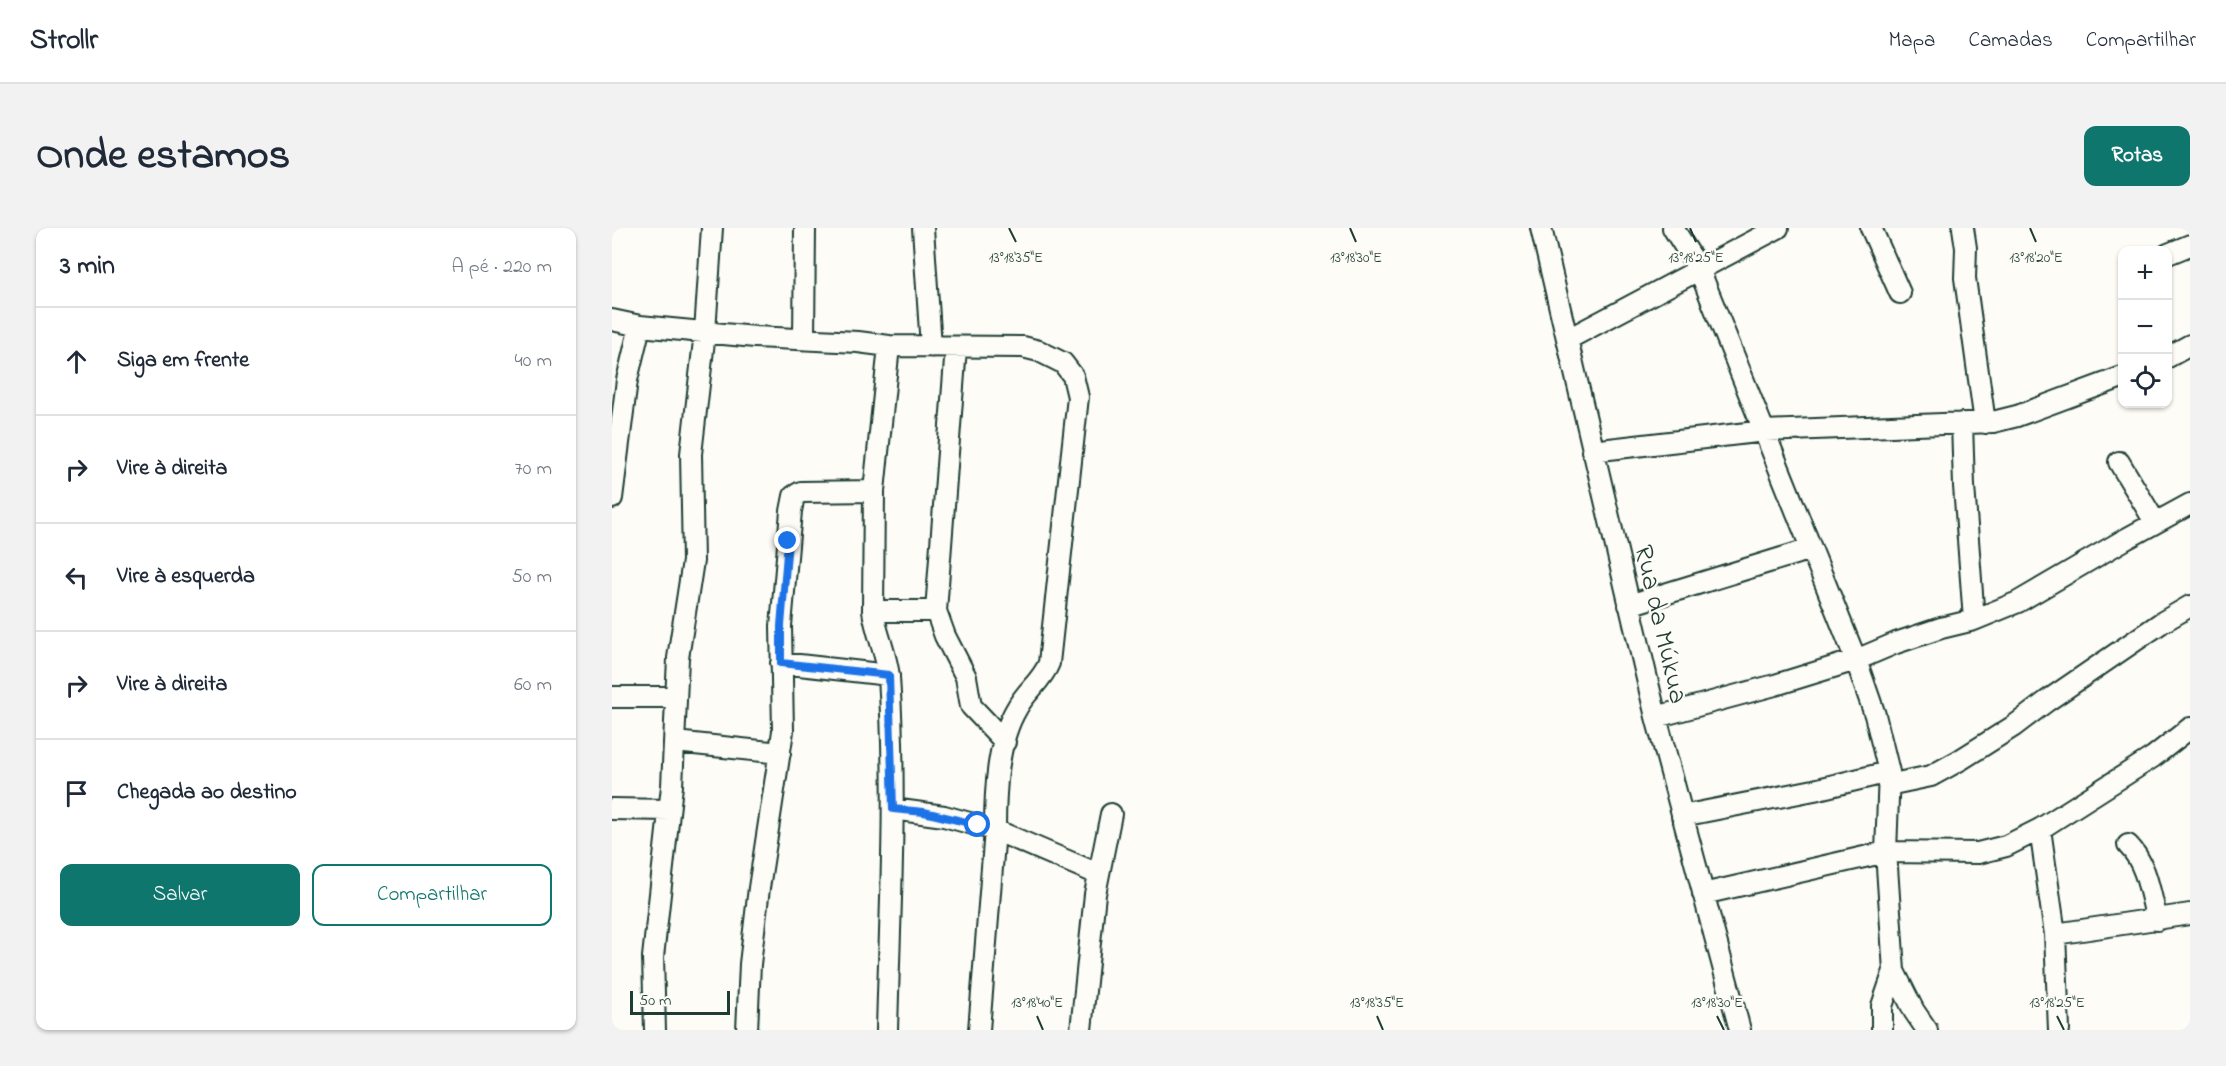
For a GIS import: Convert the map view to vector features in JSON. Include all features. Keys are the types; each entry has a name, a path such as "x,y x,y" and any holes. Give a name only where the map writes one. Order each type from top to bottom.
{"street":[{"path":"655,1030 653,957 675,742 678,658 693,561 691,454 705,332 712,228"},
{"path":"804,339 806,228"},
{"path":"923,228 931,347"},
{"name":"Rua da Múkua","path":"1541,228 1656,717 1740,1030"},
{"path":"1673,228 1699,269 1856,660 1875,714 1888,779 1886,852 1894,971 1914,1011 1927,1030"},
{"path":"1871,228 1900,293"},
{"path":"1963,228 1966,248 1965,278 1985,423"},
{"path":"1568,339 1773,230"},
{"path":"2172,252 2190,245"},
{"path":"612,320 640,326 890,346 1023,347 1053,357 1069,369 1077,389 1049,663 1045,672 1016,708 1005,742 995,802 995,830 979,1030"},
{"path":"612,498 627,380 640,326"},
{"path":"2172,355 2190,345"},
{"path":"887,1030 893,809 889,675 873,611 874,490 890,346"},
{"path":"956,347 936,611 945,636 966,677 971,706 1005,742"},
{"path":"1592,451 1765,431 1985,423 2017,416 2118,378"},
{"path":"1962,423 1967,537 1974,620"},
{"path":"2119,462 2155,522"},
{"path":"747,1030 750,964 759,888 783,732 781,626 794,496 801,492 812,491 874,490"},
{"path":"1656,717 1775,685 1856,660 1915,636 1974,620 2018,602 2190,504"},
{"path":"1629,605 1811,549"},
{"path":"1682,816 1814,790 1888,779 1931,776 2014,726 2161,623 2190,606"},
{"path":"873,611 936,611"},
{"path":"781,663 889,675"},
{"path":"612,697 676,697"},
{"path":"1703,894 1886,852 1978,853 2016,842 2153,757 2190,728"},
{"path":"675,742 780,753"},
{"path":"612,809 669,810"},
{"path":"893,809 944,816 995,830 1098,874"},
{"path":"1081,1030 1098,874 1111,814"},
{"path":"2040,829 2055,934 2059,1030"},
{"path":"2128,845 2143,868 2157,920"},
{"path":"2055,934 2190,914"},
{"path":"1882,1030 1882,1006 1894,971"}],"route":[{"path":"788,541 781,626 781,663 889,675 893,809 924,812 978,825"}]}
